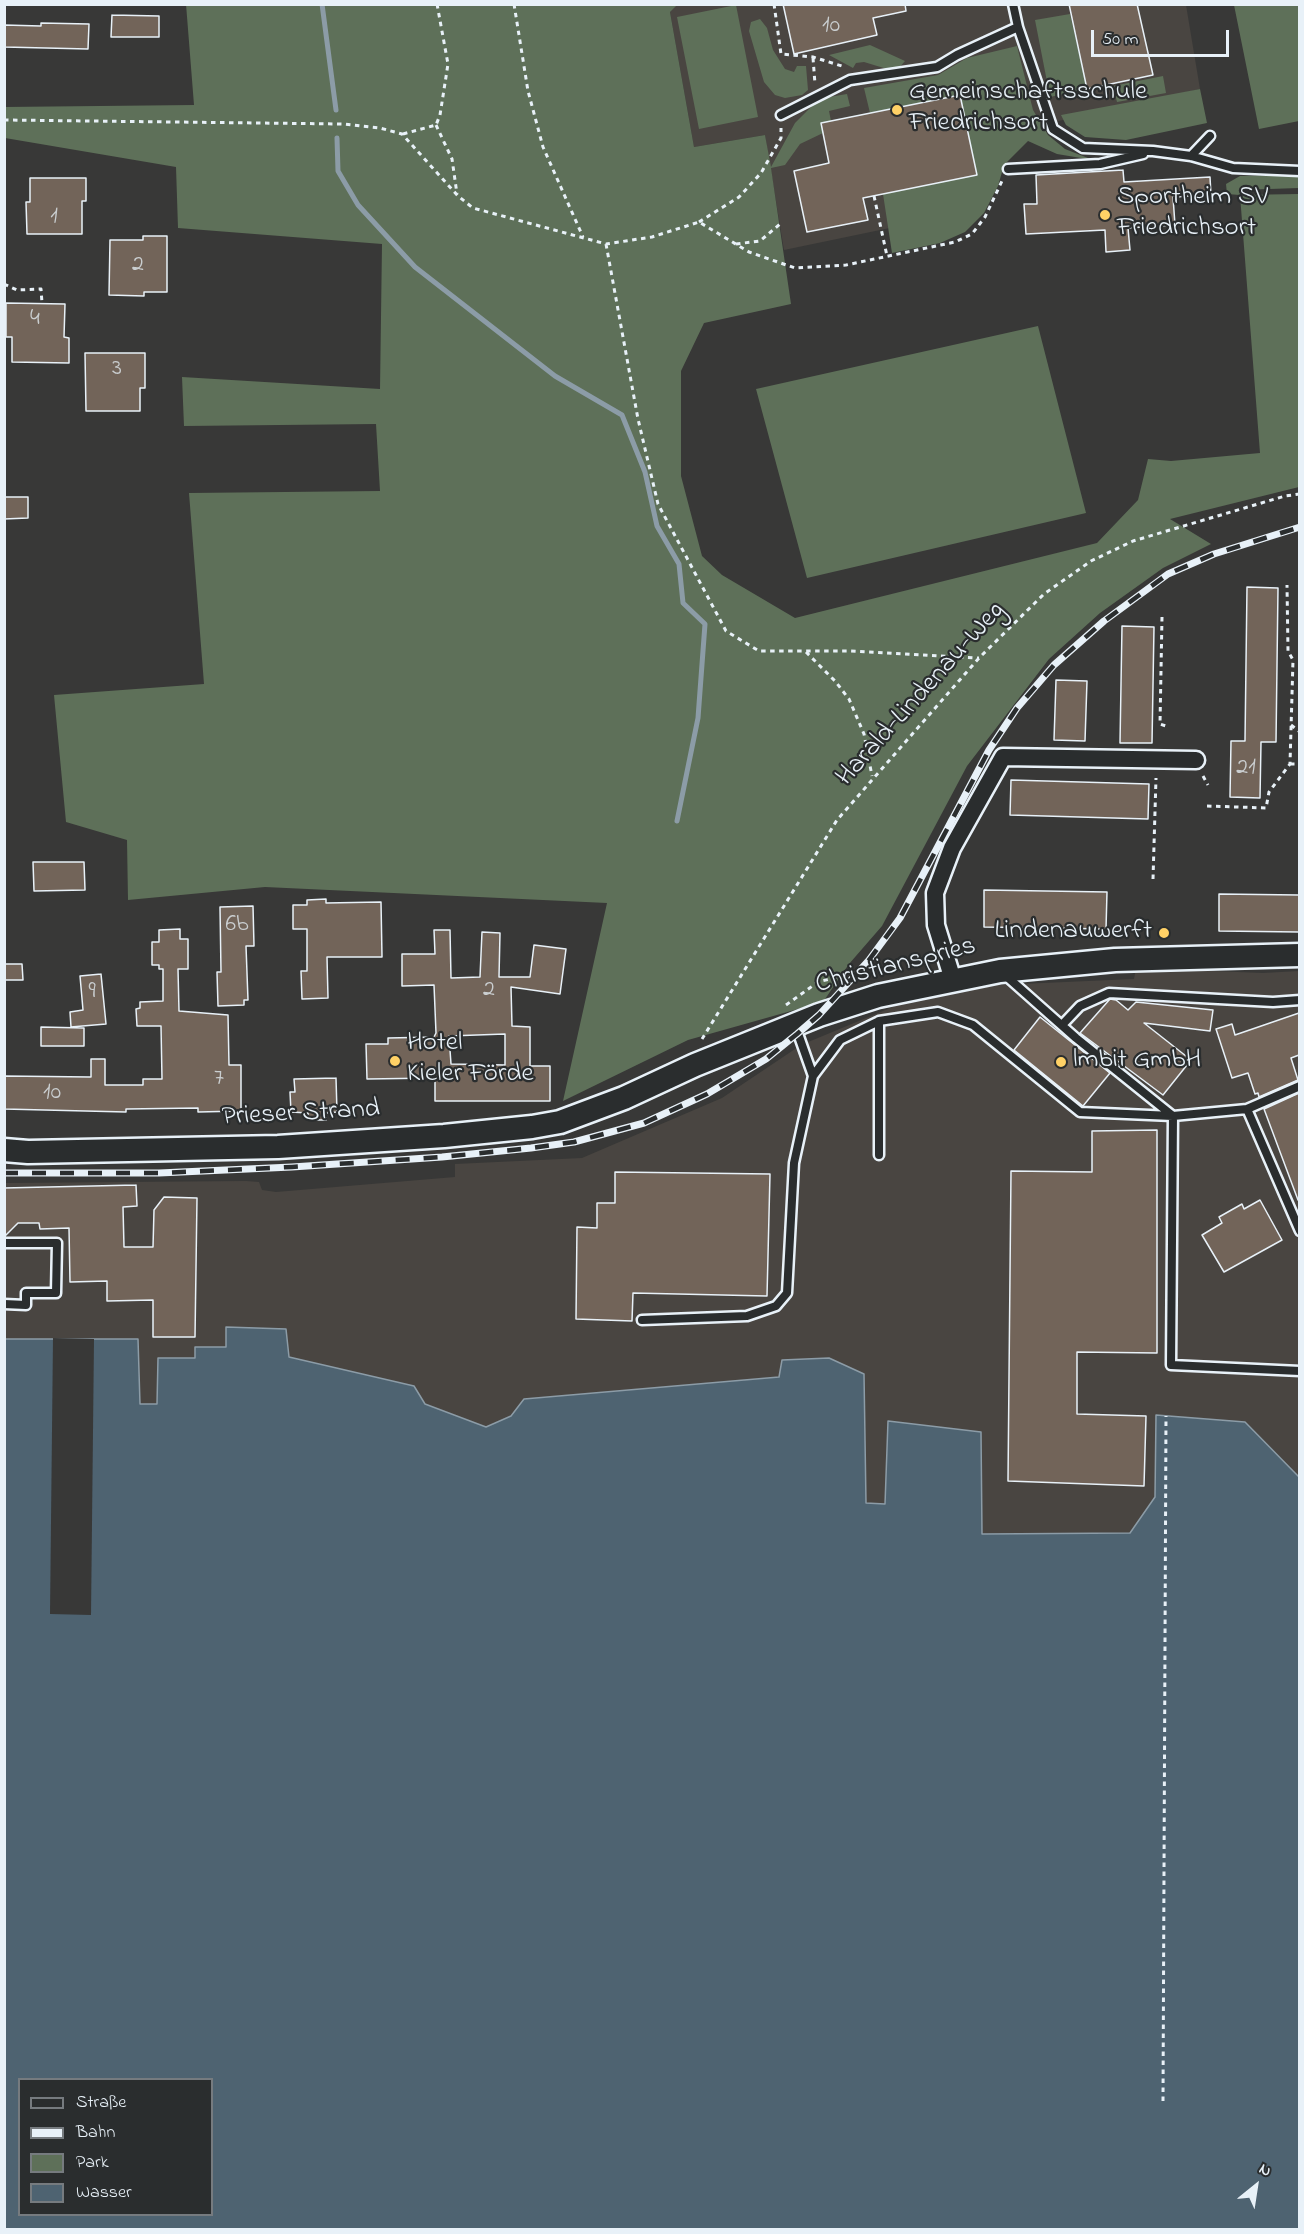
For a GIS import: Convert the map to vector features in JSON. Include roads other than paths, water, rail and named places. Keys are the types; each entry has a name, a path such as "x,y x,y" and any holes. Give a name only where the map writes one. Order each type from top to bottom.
{"street":[{"path":"953,980 936,925 935,893 952,848 1003,757 1196,760"},
{"name":"Christianspries","path":"695,1065 794,1025 878,996 1000,971 1115,960 1299,955"},
{"name":"Prieser Strand","path":"4,1150 28,1152 278,1147 444,1136 532,1127 560,1122 624,1098 695,1065"}],"lane":[{"path":"1013,4 1018,27 1053,129 1083,148 1153,151 1191,156 1233,168 1299,171"},
{"path":"781,115 815,95 857,78 937,67 957,55 1018,27"},
{"path":"1191,156 1210,136"},
{"path":"1008,170 1100,164 1153,151"},
{"path":"1000,971 1173,1116"},
{"path":"1062,1025 1080,1006 1110,993 1273,1002 1299,1000"},
{"path":"642,1320 747,1316 776,1306 787,1293 794,1163 813,1076 840,1040 879,1021 938,1012 973,1024 1080,1112 1173,1116 1247,1109 1299,1086"},
{"path":"879,1021 879,1155"},
{"path":"794,1025 813,1076"},
{"path":"1247,1109 1299,1231"},
{"path":"1173,1116 1171,1365 1299,1371"},
{"path":"4,1243 57,1243 56,1293 26,1293 26,1305 4,1304"}],"water":[{"path":"226,1327 286,1329 289,1357 414,1386 425,1404 486,1427 511,1416 524,1399 779,1377 782,1360 829,1358 864,1374 866,1503 885,1504 888,1421 981,1432 982,1534 1130,1533 1155,1497 1156,1415 1245,1422 1299,1477 1299,2229 5,2229 4,1339 138,1339 140,1404 157,1404 158,1358 195,1358 195,1347 226,1347"}],"waterway":[{"path":"322,4 336,110"},
{"path":"337,138 338,171 358,205 415,267 555,376 622,415 645,472 657,526 679,564 683,603 705,624 698,718 677,821"}],"railway":[{"path":"4,1173 159,1173 292,1167 442,1157 531,1148 574,1142 644,1123 707,1094 766,1059 797,1034 819,1015 869,960 900,918 989,750 1017,708 1054,665 1104,621 1168,574 1214,554 1300,527"}],"place":[{"name":"Gemeinschaftsschule Friedrichsort","path":"897,110"},
{"name":"Sportheim SV Friedrichsort","path":"1105,215"},
{"name":"Lindenauwerft","path":"1164,933"},
{"name":"Hotel Kieler Förde","path":"395,1061"},
{"name":"lmbit GmbH","path":"1061,1062"}]}
